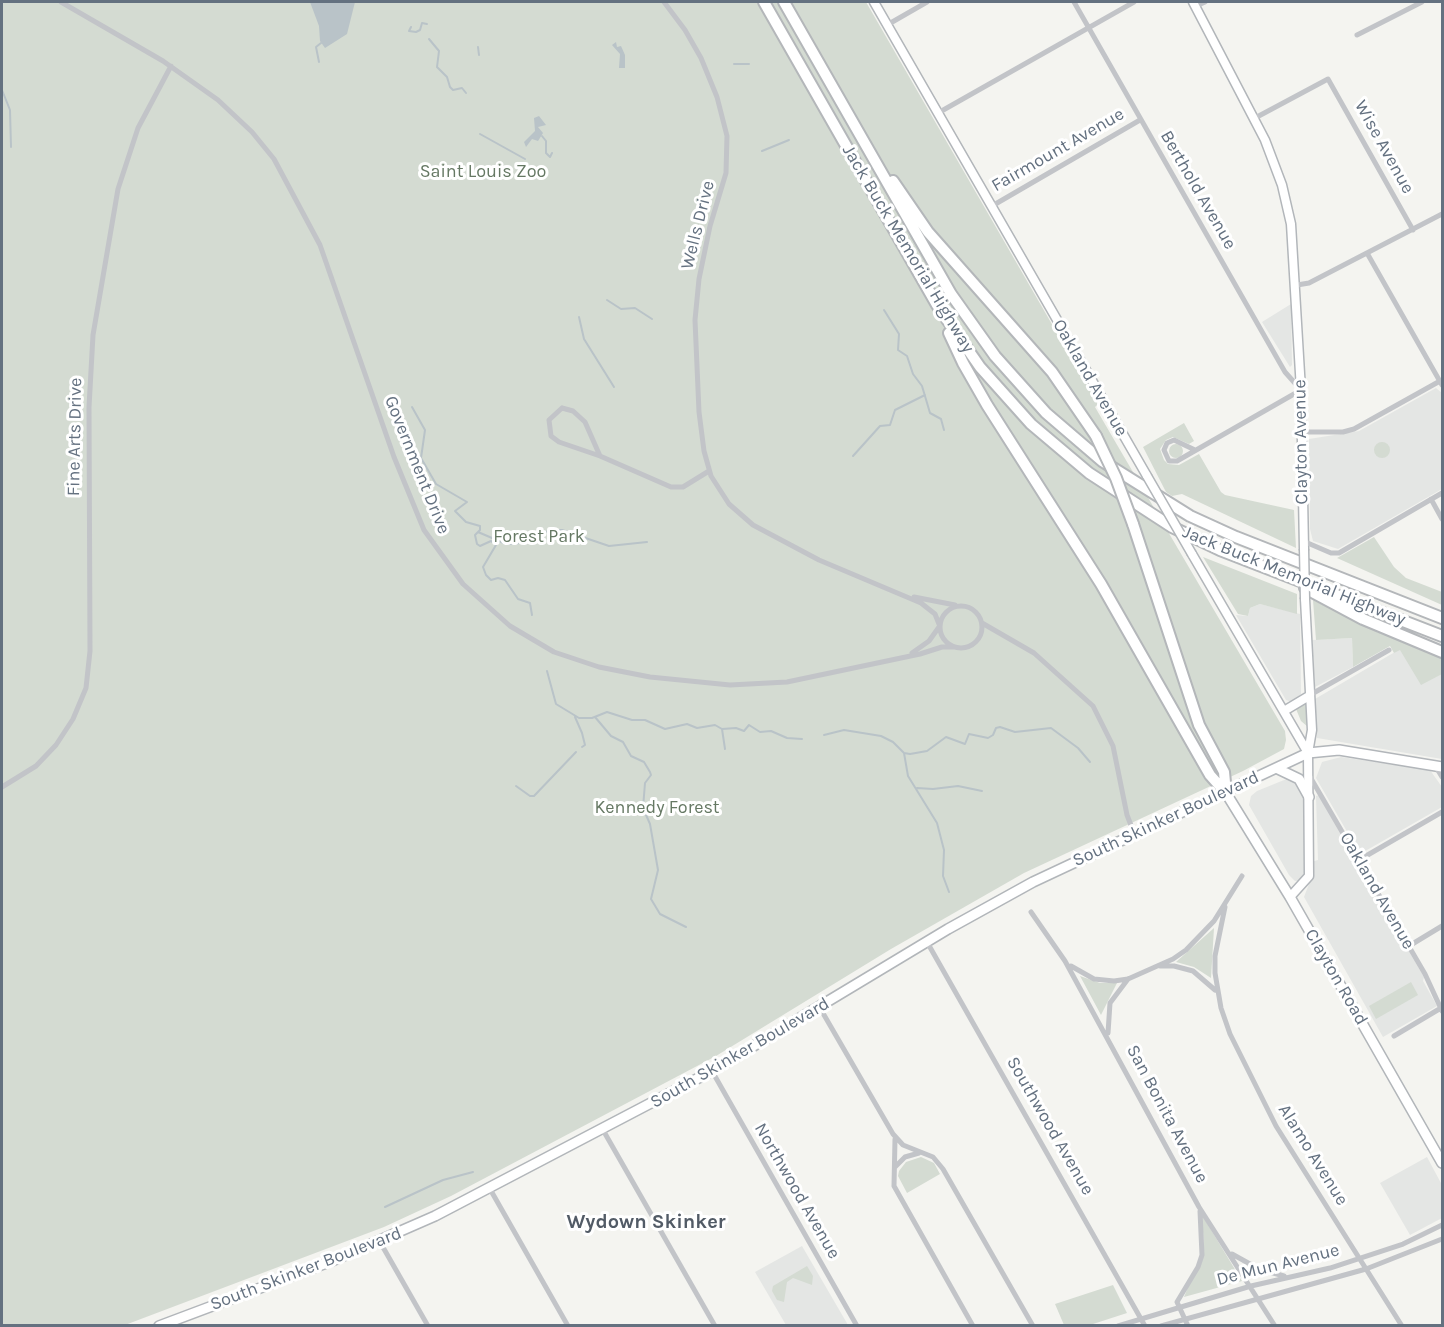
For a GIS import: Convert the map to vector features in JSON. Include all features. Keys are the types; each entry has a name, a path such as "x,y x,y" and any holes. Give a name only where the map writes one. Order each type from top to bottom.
{"highway":[{"name":"Jack Buck Memorial Highway","path":"764,2 937,305 965,347 996,387 1031,424 1089,473 1172,527 1220,550 1443,636"},
{"name":"Jack Buck Memorial Highway","path":"784,2 938,272 979,336 1028,395 1084,447 1140,487 1205,523 1443,618"},
{"path":"862,140 928,232 1052,372 1096,436 1116,478 1133,524 1199,725 1224,772 1227,793"},
{"path":"937,305 963,363 982,398 1101,584 1210,775 1227,793"},
{"path":"1279,572 1363,619 1443,652"},
{"path":"1424,611 1443,613"}],"main road":[{"name":"South Skinker Boulevard","path":"159,1326 380,1242 490,1189 712,1071 927,942 1033,882 1134,833 1227,793 1308,753 1340,750 1439,767"},
{"path":"1276,768 1299,779 1309,797"},
{"name":"Clayton Road","path":"1227,793 1290,897 1443,1163"}],"street":[{"name":"Government Drive","path":"62,2 171,66 236,116 274,159 320,245 400,474 424,530 453,573 496,616 525,635 569,657 616,671 730,685 787,682 920,654 942,646 954,647"},
{"name":"Wells Drive","path":"664,2 685,30 701,58 717,97 727,136 726,173 710,226 699,279 695,320 699,412 709,471 729,504 753,525 819,560 906,596 932,611 939,626"},
{"name":"Oakland Avenue","path":"874,2 1308,753"},
{"path":"887,25 927,2"},
{"name":"Berthold Avenue","path":"1074,2 1285,372 1301,390"},
{"path":"938,113 1134,2"},
{"path":"1195,4 1205,2"},
{"path":"1357,35 1422,2"},
{"name":"Clayton Avenue","path":"1195,4 1255,118 1274,161 1287,207 1297,285 1305,599 1312,730 1308,753 1309,876 1290,897"},
{"name":"Fine Arts Drive","path":"2,787 36,766 56,745 73,719 86,688 90,651 89,399 95,326 112,213 121,179 138,128 171,66"},
{"name":"Wise Avenue","path":"1255,118 1328,79 1413,230"},
{"name":"Fairmount Avenue","path":"992,206 1140,120"},
{"path":"1297,285 1309,283 1443,214"},
{"path":"1302,432 1343,432 1354,429 1441,383 1367,253"},
{"path":"1195,450 1174,440 1167,443 1164,450 1166,458 1173,462 1195,450 1301,390"},
{"path":"600,456 588,428 580,417 566,408 554,412 549,424 555,439 671,487 683,487 709,471"},
{"path":"1304,545 1331,553 1339,552 1443,493"},
{"path":"1431,499 1443,519"},
{"name":"Wells Drive","path":"906,596 957,605"},
{"path":"957,605 976,611 982,623 981,634 975,643 965,648 954,647 946,642 939,626 943,614 957,605"},
{"path":"982,623 1034,652 1093,706 1113,746 1125,807 1134,833"},
{"name":"Government Drive","path":"907,655 924,646 939,626"},
{"path":"1284,711 1389,650"},
{"path":"1439,767 1443,777"},
{"name":"Oakland Avenue","path":"1308,774 1409,946 1442,1009"},
{"path":"1359,860 1443,812"},
{"path":"1065,961 1075,970 1094,979 1128,978 1159,966 1186,950 1225,907 1242,876"},
{"name":"Alamo Avenue","path":"1225,907 1215,956 1217,992 1230,1034 1264,1105 1402,1326"},
{"name":"San Bonita Avenue","path":"1031,912 1065,961 1108,1035 1199,1208 1275,1326"},
{"path":"1409,946 1443,926"},
{"name":"Southwood Avenue","path":"927,942 1145,1326"},
{"name":"Alamo Avenue","path":"1159,966 1174,966 1196,972 1217,992"},
{"name":"San Bonita Avenue","path":"1108,1035 1110,1003 1128,978"},
{"path":"820,1008 893,1134 903,1145 933,1157 943,1169 1033,1326"},
{"path":"1394,1036 1442,1009"},
{"name":"Northwood Avenue","path":"712,1071 857,1326"},
{"path":"603,1130 715,1326"},
{"path":"893,1134 896,1148 894,1186 973,1326"},
{"path":"894,1169 905,1157 921,1153"},
{"path":"490,1189 568,1326"},
{"name":"San Bonita Avenue","path":"1178,1306 1179,1296 1198,1267 1202,1255 1199,1208"},
{"name":"De Mun Avenue","path":"1118,1326 1178,1306 1360,1259 1415,1239 1443,1225"},
{"name":"De Mun Avenue","path":"1161,1326 1366,1269 1443,1239"},
{"path":"380,1242 428,1326"},
{"name":"San Bonita Avenue","path":"1228,1251 1259,1269 1288,1277"},
{"path":"1178,1306 1188,1326"}],"shaded area":[{"path":"310,2 355,2 347,34 325,48 320,41 319,26"},
{"path":"616,42 617,47 621,46 625,55 625,68 619,68 620,54 612,45"},
{"path":"539,116 546,125 538,127 543,133 538,141 532,139 526,147 524,142 535,131 534,118"},
{"path":"1291,304 1292,365 1290,367 1262,322"},
{"path":"1436,388 1442,393 1442,489 1338,549 1313,541 1310,529 1309,439 1359,431"},
{"path":"1260,604 1300,614 1301,694 1292,702 1286,700 1236,615 1248,616 1250,608"},
{"path":"1352,638 1353,667 1315,687 1312,640"},
{"path":"1400,649 1442,674 1442,759 1317,738 1315,699"},
{"path":"1341,757 1430,770 1442,787 1442,807 1360,854 1316,778 1322,762"},
{"path":"1289,778 1295,780 1304,792 1305,875 1299,881 1295,881 1289,875 1249,805 1251,796 1257,791"},
{"path":"1319,795 1424,977 1423,981 1437,1006 1383,1037 1304,897 1312,876 1311,862 1318,860 1316,796"},
{"path":"1427,1157 1442,1185 1442,1218 1410,1235 1380,1183"},
{"path":"802,1246 848,1325 786,1325 755,1272"}],"green space":[{"name":"Forest Park","path":"2,2 866,2 1098,404 1095,407 1285,731 1284,749 1243,771 1024,873 891,949 716,1056 451,1196 384,1227 125,1325 2,1326"},
{"path":"1184,423 1194,441 1189,444 1173,437 1166,440 1160,449 1164,460 1168,464 1179,465 1199,454 1225,495 1294,510 1296,548 1182,494 1172,496 1166,492 1143,447"},
{"path":"1382,442 1388,444 1390,450 1388,456 1382,458 1376,456 1374,450 1376,444"},
{"path":"1176,444 1181,446 1183,451 1181,456 1176,458 1171,456 1169,451 1171,446"},
{"path":"1374,537 1394,567 1406,578 1442,592 1442,605 1337,558"},
{"path":"1203,557 1297,594 1297,614 1260,604 1250,608 1248,616 1238,614"},
{"path":"1313,600 1377,632 1442,657 1442,674 1421,685 1400,650 1394,653 1390,646 1353,667 1352,638 1316,640"},
{"path":"1307,703 1308,727 1301,721 1296,709"},
{"path":"1214,928 1211,978 1194,967 1176,962"},
{"path":"1080,976 1100,983 1117,983 1101,1015"},
{"path":"1411,982 1418,995 1376,1019 1369,1006"},
{"path":"921,1157 934,1163 940,1174 907,1193 898,1176 899,1171 906,1162"},
{"path":"1202,1215 1242,1281 1184,1297 1204,1248"},
{"path":"807,1266 813,1276 812,1285 793,1278 787,1282 784,1302 777,1300 772,1291 773,1286"},
{"path":"1113,1285 1127,1313 1090,1325 1064,1325 1055,1304"}],"waterway":[{"path":"411,27 409,31 416,32 420,30 422,23 427,24"},
{"path":"429,39 439,51 437,67 447,77 450,87 453,90 462,88 466,93"},
{"path":"319,62 316,47 321,43"},
{"path":"478,47 479,55"},
{"path":"734,64 749,64"},
{"path":"2,90 10,110 11,147"},
{"path":"480,134 525,159"},
{"path":"542,136 546,141 546,153 550,157 552,153"},
{"path":"762,151 789,140"},
{"path":"607,300 621,309 635,308 652,319"},
{"path":"884,310 899,334 898,350 907,356 913,374 922,386 930,413 941,419 944,430"},
{"path":"579,317 584,339 614,387"},
{"path":"853,456 880,426 890,425 895,410 925,395"},
{"path":"412,407 425,430 421,458 436,484 467,502 455,511 466,522 480,526 480,530 475,535 477,544 480,546 491,541 496,545 483,567 486,575 491,580 498,578 505,580 518,599 530,603 532,615"},
{"path":"478,532 506,544 516,544 551,530 562,530 609,546 647,542"},
{"path":"547,671 556,704 579,718 592,718 607,712 632,720 645,720 665,729 687,724 697,728 715,725 722,729 736,728 744,731 749,725 760,732 771,731 787,738 802,739"},
{"path":"575,717 585,745 582,747"},
{"path":"595,717 611,736 623,742 631,756 644,762 650,772 651,775 645,783 643,808 650,824 658,870 651,899 660,914 686,927"},
{"path":"824,735 844,730 881,736 893,742 904,753 910,754 927,751 946,737 965,744 969,734 988,738 993,735 996,728 1000,727 1015,732 1051,728 1078,748 1090,762"},
{"path":"722,729 725,749"},
{"path":"516,786 530,796 534,796 576,752"},
{"path":"904,753 908,776 937,823 944,850 943,876 949,892"},
{"path":"917,788 958,786 982,791"},
{"path":"385,1207 443,1180 473,1172"}],"district":[{"name":"Wydown Skinker","path":"646,1222"}],"park label":[{"name":"Saint Louis Zoo","path":"483,172"},
{"name":"Kennedy Forest","path":"657,808"}]}
